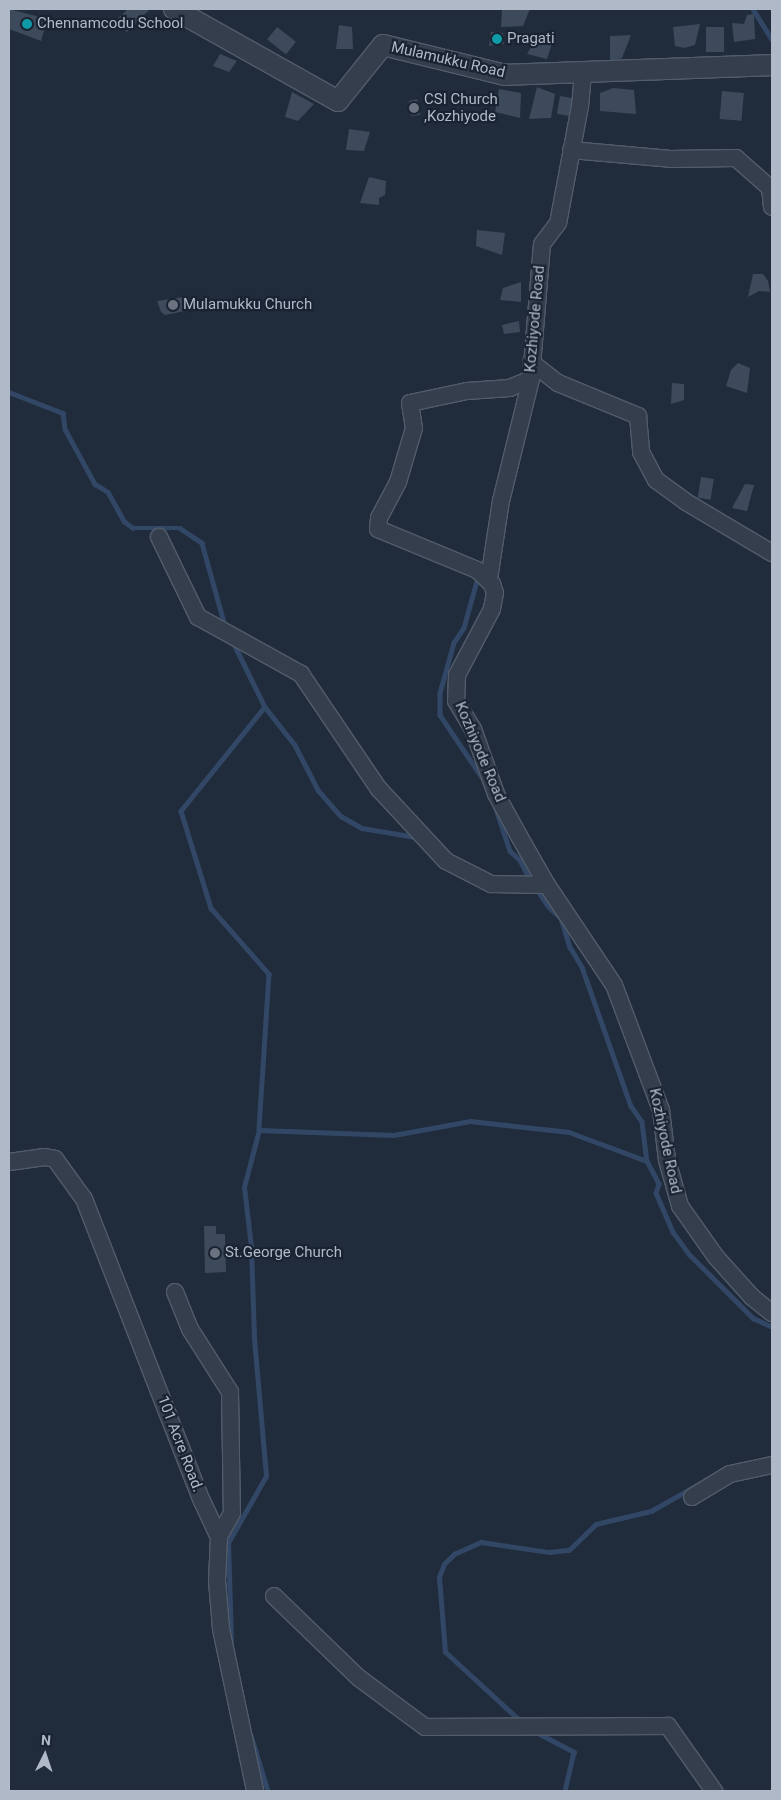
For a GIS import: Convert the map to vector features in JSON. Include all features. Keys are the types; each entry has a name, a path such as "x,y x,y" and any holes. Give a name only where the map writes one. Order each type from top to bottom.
{"street":[{"name":"Mulamukku Road","path":"174,9 338,100 383,45 506,75 772,65"},
{"name":"Kozhiyode Road","path":"582,73 558,223 542,244 531,379 510,388 467,392 410,403 414,428 398,482 378,524 378,529 457,560 489,579 495,593 492,608 457,675 456,701 473,729 496,794 547,885 614,985 661,1110 667,1160 680,1206 716,1257 752,1297 772,1313"},
{"path":"571,150 671,159 736,158 770,188 772,207"},
{"path":"531,362 558,383 638,416 641,452 656,480 686,502 772,553"},
{"path":"489,579 501,501 531,379"},
{"path":"159,536 198,617 301,674 379,789 446,861 491,884 547,885"},
{"name":"101 Acre Road.","path":"9,1162 45,1157 55,1159 84,1199 202,1502 221,1533 217,1581 221,1629 255,1791"},
{"path":"175,1292 190,1329 230,1392 232,1513 221,1533"},
{"path":"692,1497 730,1474 772,1465"},
{"path":"274,1596 359,1678 425,1728 668,1726 714,1791"}],"building":[{"name":"Chennamcodu School","path":"9,9 47,19 41,41 9,29"},
{"path":"128,9 150,9 127,32 113,23"},
{"path":"502,9 530,9 523,26 501,27"},
{"path":"754,14 755,39 734,42 732,23 744,24 747,15"},
{"path":"700,24 695,45 684,48 675,46 673,27"},
{"path":"339,25 352,27 353,49 336,49"},
{"path":"277,27 296,42 286,54 267,40"},
{"path":"706,27 724,27 724,52 706,52"},
{"name":"Pragati","path":"491,32 503,33 504,44 489,46"},
{"path":"539,34 552,44 547,59 527,54"},
{"path":"631,35 622,58 610,61 610,36"},
{"path":"220,54 237,61 229,72 213,66"},
{"path":"537,87 555,94 551,118 529,119"},
{"path":"613,88 634,90 636,114 600,111 600,93"},
{"path":"499,89 521,93 520,118 495,112"},
{"path":"722,91 744,93 741,121 720,119"},
{"path":"292,92 314,104 298,121 285,117"},
{"path":"560,96 577,99 574,117 557,114"},
{"name":"CSI Church ,Kozhiyode","path":"417,99 420,115 411,116 409,101"},
{"path":"349,129 370,132 364,151 346,150"},
{"path":"369,177 386,181 385,195 379,198 379,205 360,203"},
{"path":"477,230 505,233 502,255 476,246"},
{"path":"753,274 763,274 768,281 770,292 759,291 748,297"},
{"path":"521,282 521,302 500,300 503,288"},
{"name":"Mulamukku Church","path":"184,297 190,310 165,315 161,312 157,301"},
{"path":"519,321 520,332 504,334 502,325"},
{"path":"738,363 750,368 747,393 726,386 731,370"},
{"path":"672,383 684,384 684,400 671,404"},
{"path":"701,477 714,479 711,500 698,498"},
{"path":"745,484 754,485 747,511 732,508"},
{"name":"St.George Church","path":"204,1226 216,1226 216,1234 225,1234 226,1272 205,1273"}],"waterway":[{"path":"753,9 772,40"},
{"path":"9,392 63,413 65,429 95,484 108,492 124,521 133,528 180,528 202,543 225,626"},
{"path":"477,581 464,628 454,643 440,693 440,715 483,779"},
{"path":"234,644 265,707 295,745 318,790 341,816 362,828 415,837"},
{"path":"265,707 181,811 211,908 269,974 259,1130 394,1135 470,1121 569,1132 647,1161"},
{"path":"496,809 510,851 520,860 528,876"},
{"path":"536,888 548,906 561,918 570,947 582,967 631,1106 642,1122 647,1161 659,1184 656,1193 673,1232 689,1254 753,1318 772,1327"},
{"path":"231,1642 228,1543 266,1476 254,1338 251,1247 244,1187 259,1130"},
{"path":"521,1722 445,1652 439,1577 444,1564 454,1554 481,1542 549,1552 569,1550 596,1524 651,1511 704,1481"},
{"path":"538,1733 574,1752 565,1791"},
{"path":"251,1735 268,1791"}],"place":[{"name":"Chennamcodu School","path":"27,24"},
{"name":"Pragati","path":"497,39"},
{"name":"CSI Church ,Kozhiyode","path":"414,108"},
{"name":"Mulamukku Church","path":"173,305"},
{"name":"St.George Church","path":"215,1253"}]}
